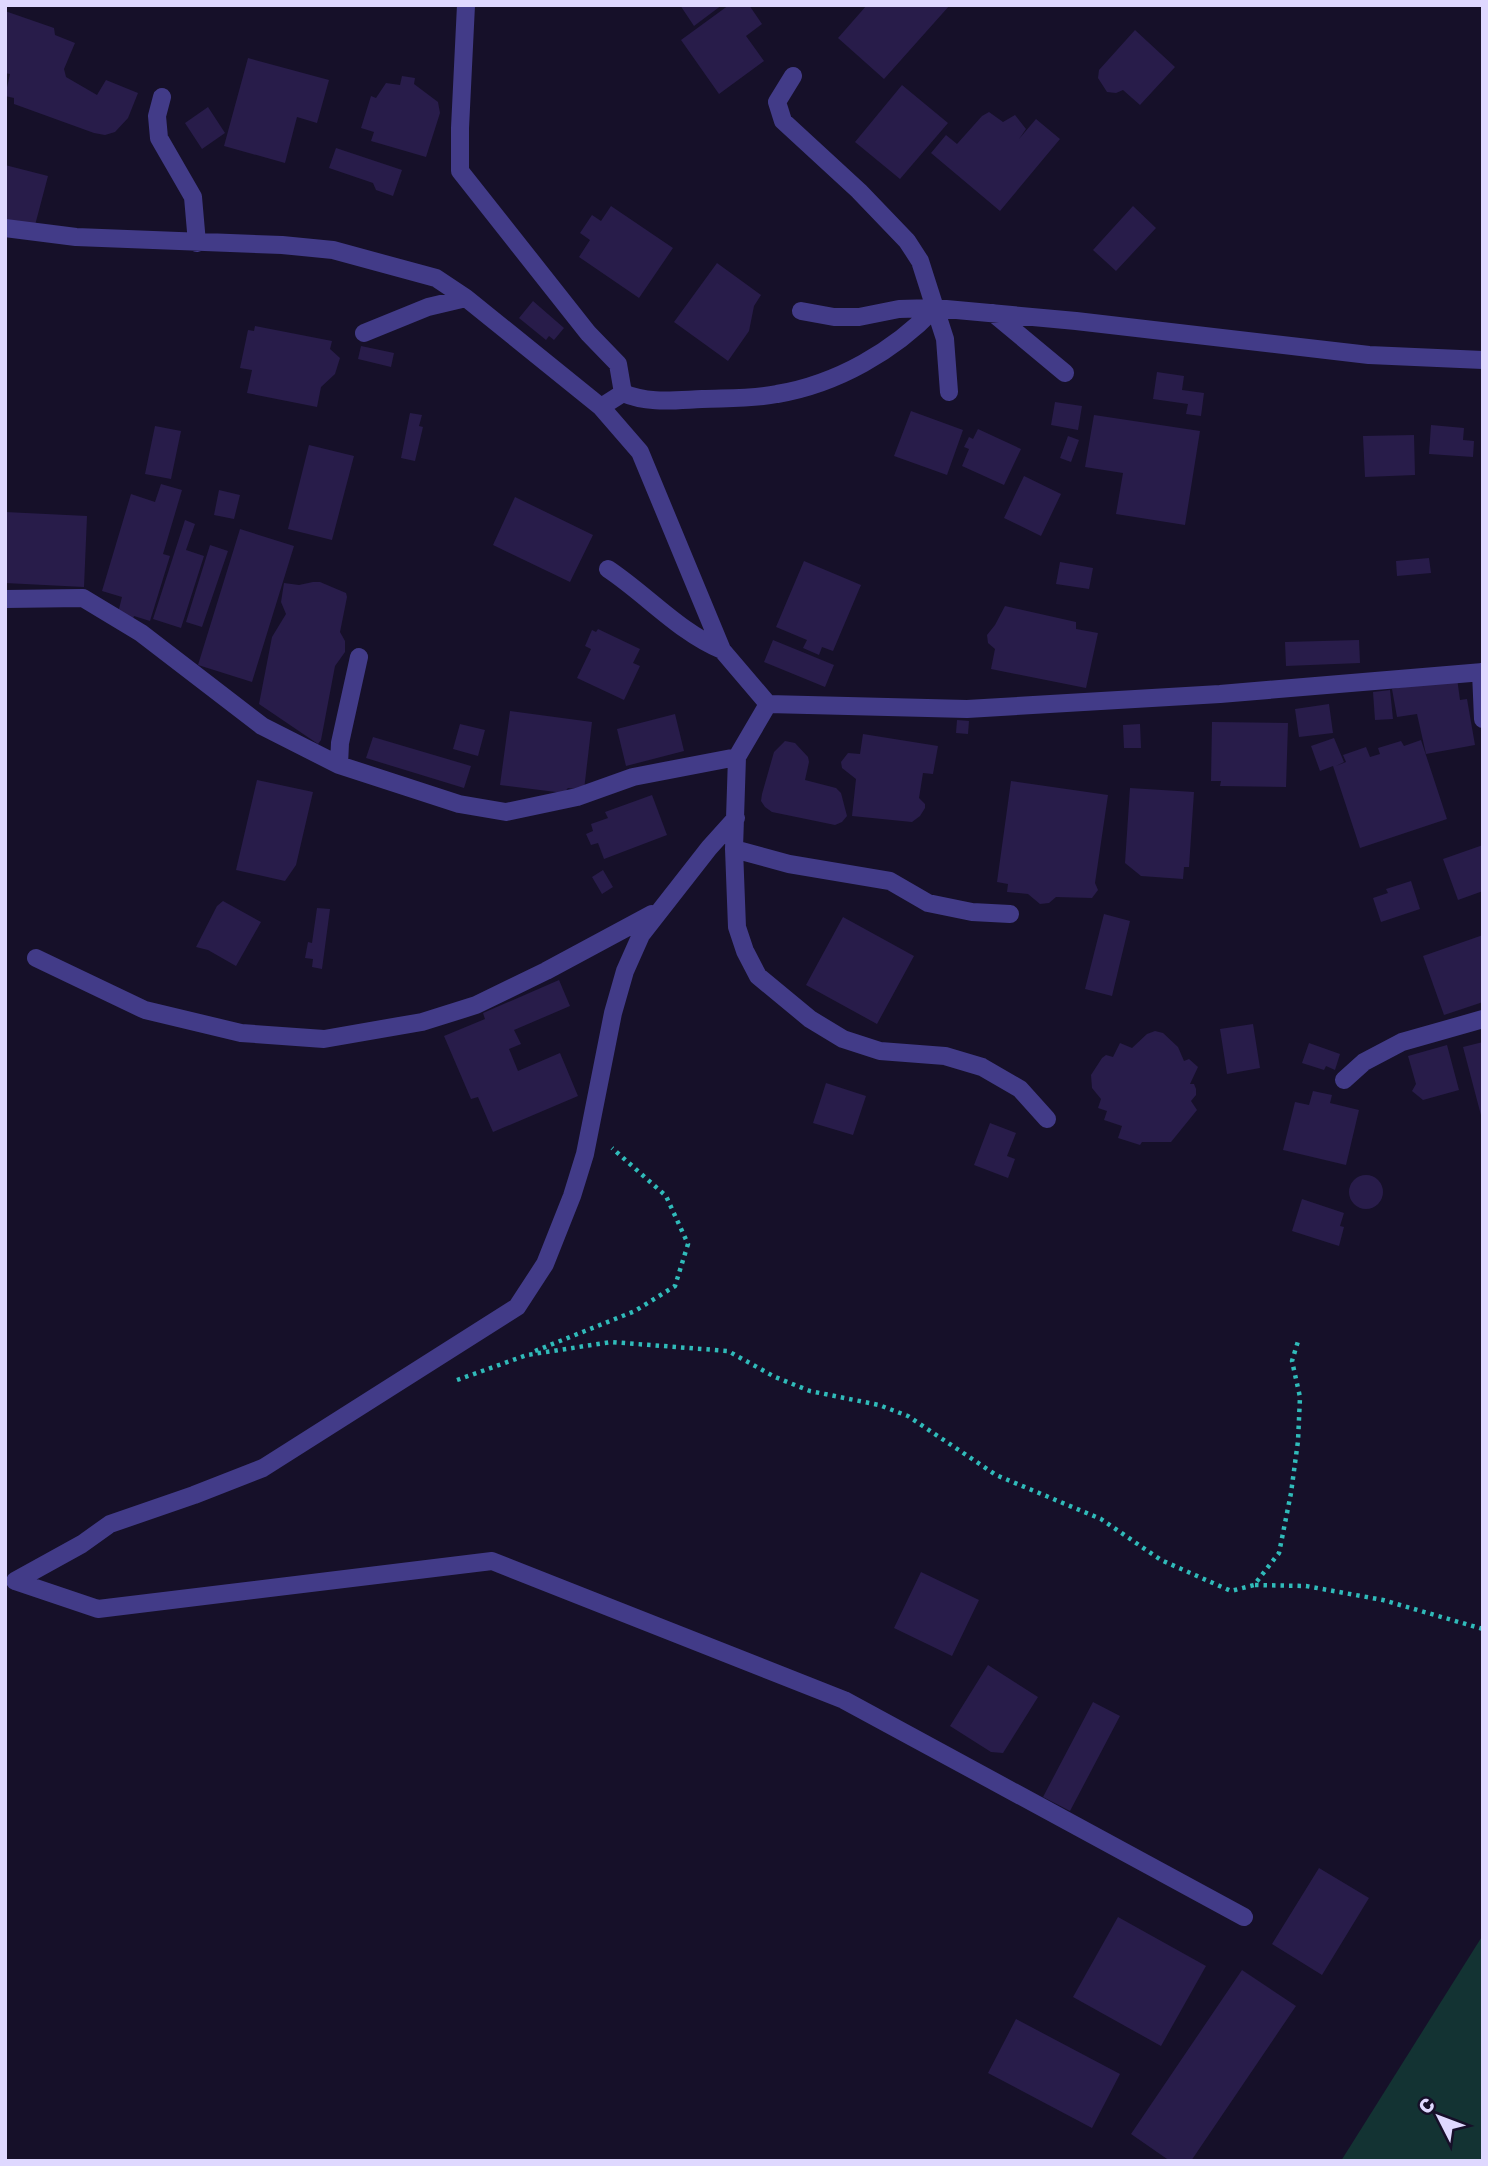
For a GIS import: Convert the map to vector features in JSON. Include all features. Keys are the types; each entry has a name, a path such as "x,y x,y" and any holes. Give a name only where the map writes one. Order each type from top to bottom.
{"street":[{"path":"466,5 460,171 589,332 618,364 623,393"},
{"path":"793,76 777,102 783,121 868,200 907,241 920,261 945,339 949,392"},
{"path":"162,97 158,116 159,138 193,197 197,243"},
{"path":"5,228 76,237 282,245 332,250 436,278 601,407 640,452 722,650 768,705 967,709 1220,694 1482,672 1483,719"},
{"path":"364,333 428,307 466,299"},
{"path":"623,393 636,399 662,401 777,394 821,382 877,357 916,328 935,308"},
{"path":"801,311 834,317 859,317 899,309 935,308 1330,351 1483,360"},
{"path":"993,313 1065,373"},
{"path":"601,407 623,393"},
{"path":"608,569 700,641 722,650"},
{"path":"5,599 83,598 141,633 262,726 339,765 458,804 506,812 577,797 634,777 737,757"},
{"path":"339,765 340,743 359,657"},
{"path":"768,705 737,757 734,849 737,927 745,951 758,976 810,1019 843,1039 880,1051 944,1056 982,1067 1020,1089 1047,1119"},
{"path":"736,818 641,935 625,971 604,1049 590,1130 572,1196 545,1265 517,1307 263,1468 110,1524 82,1544 15,1581 98,1609 492,1561 844,1700 1244,1917"},
{"path":"734,849 789,864 890,881 928,903 972,912 1010,914"},
{"path":"36,958 145,1010 241,1033 324,1039 422,1022 476,1004 558,965 658,911"},
{"path":"1343,1080 1364,1062 1402,1042 1483,1019"}],"path":[{"path":"451,1383 635,1311 675,1286 688,1244 666,1196 590,1130"},
{"path":"1254,1585 1279,1553 1291,1493 1300,1397 1292,1361 1299,1338"},
{"path":"527,1354 611,1342 728,1351 775,1377 810,1391 879,1405 908,1416 996,1475 1101,1519 1161,1560 1231,1591 1254,1585 1306,1586 1383,1600 1483,1629"}],"green space":[{"path":"1483,1935 1483,2161 1341,2161"}],"building":[{"path":"680,5 722,5 694,26"},
{"path":"729,5 749,5 762,24 746,36 764,61 719,94 681,40"},
{"path":"867,5 950,5 884,79 838,38"},
{"path":"5,11 54,28 55,35 75,43 64,69 66,77 97,95 106,80 138,93 128,118 115,132 105,135 94,133 14,104 14,98 5,96 10,74 5,73"},
{"path":"1135,30 1175,67 1140,105 1123,90 1116,93 1107,92 1098,78 1099,70"},
{"path":"248,58 329,80 317,123 297,117 285,163 224,146"},
{"path":"402,76 415,78 414,84 438,102 440,113 426,157 371,141 374,132 361,128 371,96 376,98 386,83 400,85"},
{"path":"902,85 948,123 900,179 855,142"},
{"path":"208,107 225,133 202,149 185,123"},
{"path":"989,112 1003,122 1015,115 1026,129 1019,139 1036,119 1060,139 1000,211 931,153 946,135 957,144 982,116"},
{"path":"336,148 402,170 393,196 376,190 373,183 329,168"},
{"path":"5,165 48,176 34,229 5,222"},
{"path":"611,206 673,248 639,298 579,257 590,240 580,233 592,215 601,221"},
{"path":"1133,206 1156,228 1116,271 1093,250"},
{"path":"717,263 761,295 754,306 749,331 728,361 674,322"},
{"path":"533,301 564,328 554,340 549,336 546,340 519,318"},
{"path":"255,326 332,341 330,349 340,358 335,374 321,387 317,407 247,393 252,370 240,368 248,330 254,331"},
{"path":"361,346 394,353 391,367 358,359"},
{"path":"1157,372 1184,376 1182,390 1204,393 1201,416 1186,414 1188,404 1153,399"},
{"path":"1055,402 1082,406 1078,430 1051,425"},
{"path":"911,411 963,430 947,475 894,456"},
{"path":"410,413 422,415 419,426 423,427 415,461 401,458"},
{"path":"1094,415 1200,431 1185,525 1116,514 1123,473 1085,467"},
{"path":"1431,425 1464,428 1463,440 1474,441 1473,457 1429,454"},
{"path":"155,426 181,431 171,479 145,474"},
{"path":"978,429 1021,449 1004,485 962,466 969,449 964,447 969,437 973,439"},
{"path":"1414,435 1415,475 1365,477 1363,436"},
{"path":"1068,436 1079,440 1071,462 1060,458"},
{"path":"309,445 354,456 332,540 288,529"},
{"path":"1024,476 1061,494 1041,536 1004,518"},
{"path":"161,484 182,490 163,554 170,556 150,621 134,616 132,622 117,617 122,597 102,591 131,494 155,502"},
{"path":"219,490 240,495 234,519 214,515"},
{"path":"515,497 593,535 570,582 493,545"},
{"path":"5,512 87,516 84,587 5,583"},
{"path":"185,520 195,524 186,550 204,556 181,628 153,619"},
{"path":"240,529 294,546 252,682 198,665"},
{"path":"210,545 228,551 202,627 186,622"},
{"path":"1429,558 1431,573 1397,576 1396,561"},
{"path":"804,561 861,585 833,651 822,647 819,655 803,648 807,640 776,627"},
{"path":"1060,562 1093,568 1089,589 1056,584"},
{"path":"320,582 346,593 347,597 340,632 345,641 345,652 335,666 318,744 259,704 272,637 286,614 281,602 284,583 299,585"},
{"path":"1005,606 1076,622 1076,629 1098,633 1086,688 991,669 995,649 988,643 987,635"},
{"path":"598,629 640,649 633,663 640,666 624,700 577,678 591,649 585,646 592,630 596,632"},
{"path":"773,640 834,665 825,687 764,662"},
{"path":"1359,640 1360,663 1286,666 1285,642"},
{"path":"1457,678 1460,700 1467,699 1475,745 1426,754 1417,714 1397,717 1392,689"},
{"path":"1390,690 1393,719 1375,720 1373,692"},
{"path":"1329,704 1333,733 1299,737 1295,709"},
{"path":"510,711 592,722 584,790 568,788 564,793 500,785"},
{"path":"675,714 684,751 626,766 617,729"},
{"path":"957,720 969,721 968,734 956,733"},
{"path":"1212,722 1288,723 1286,787 1220,786 1221,781 1211,781"},
{"path":"460,724 485,730 478,756 453,749"},
{"path":"1140,724 1141,748 1124,748 1123,725"},
{"path":"863,734 938,746 933,774 923,773 919,798 925,808 912,822 852,816 856,779 842,768 841,762 848,753 860,754"},
{"path":"373,737 471,766 464,788 366,758"},
{"path":"1334,738 1344,762 1336,766 1346,762 1343,755 1366,747 1370,757 1380,754 1378,748 1401,741 1404,746 1421,740 1447,819 1360,848 1333,766 1320,771 1311,746"},
{"path":"785,741 795,743 808,757 805,780 836,788 841,793 847,816 842,822 835,825 772,812 765,807 761,801 762,794 774,752"},
{"path":"257,780 313,792 296,865 285,881 236,870"},
{"path":"1011,781 1108,795 1095,883 1098,890 1092,898 1056,897 1049,903 1040,904 1028,894 1007,892 1008,884 997,882"},
{"path":"1130,788 1194,792 1189,867 1184,867 1183,879 1141,876 1125,863"},
{"path":"652,795 667,835 604,859 598,843 591,845 586,834 593,831 591,824 608,818 605,812"},
{"path":"1483,845 1483,891 1458,900 1443,859"},
{"path":"603,870 613,887 602,894 592,877"},
{"path":"1411,881 1420,909 1381,922 1373,898 1388,893 1386,889"},
{"path":"223,901 261,922 236,966 208,950 196,947 217,906"},
{"path":"317,908 330,909 322,969 312,967 313,959 305,958 308,942 312,943"},
{"path":"1104,914 1130,921 1112,996 1085,989"},
{"path":"843,917 914,956 877,1024 806,985"},
{"path":"1483,935 1483,1002 1444,1015 1423,956"},
{"path":"559,980 570,1006 514,1030 521,1044 509,1049 518,1071 560,1053 578,1096 493,1132 478,1097 471,1099 444,1036 485,1019 483,1013"},
{"path":"1253,1024 1260,1068 1227,1074 1220,1029"},
{"path":"1155,1031 1163,1033 1178,1047 1184,1061 1189,1059 1198,1067 1190,1084 1194,1084 1196,1089 1196,1095 1191,1101 1197,1110 1171,1142 1142,1142 1140,1145 1118,1138 1122,1126 1104,1120 1107,1111 1098,1108 1101,1099 1092,1088 1091,1075 1102,1058 1106,1055 1113,1057 1120,1043 1132,1048 1147,1034"},
{"path":"1483,1042 1483,1119 1482,1119 1463,1047"},
{"path":"1309,1043 1340,1054 1335,1070 1326,1066 1324,1070 1302,1063"},
{"path":"1447,1045 1459,1090 1423,1100 1412,1091 1416,1084 1408,1056"},
{"path":"826,1083 866,1096 853,1135 813,1123"},
{"path":"1313,1091 1332,1095 1330,1103 1359,1110 1346,1165 1283,1150 1295,1102 1309,1105"},
{"path":"990,1123 1016,1133 1007,1156 1015,1159 1008,1178 974,1165"},
{"path":"1366,1175 1378,1180 1383,1192 1378,1204 1366,1209 1354,1204 1349,1192 1354,1180"},
{"path":"1302,1199 1344,1213 1339,1246 1292,1231"},
{"path":"921,1572 979,1600 952,1656 894,1628"},
{"path":"988,1665 1038,1697 1003,1753 991,1752 950,1726"},
{"path":"1093,1702 1120,1716 1070,1811 1043,1797"},
{"path":"1319,1868 1369,1898 1322,1975 1272,1944"},
{"path":"1118,1917 1206,1966 1161,2046 1073,1997"},
{"path":"1242,1970 1296,2006 1191,2161 1170,2161 1131,2134"},
{"path":"1016,2019 1120,2074 1092,2128 988,2073"}]}
